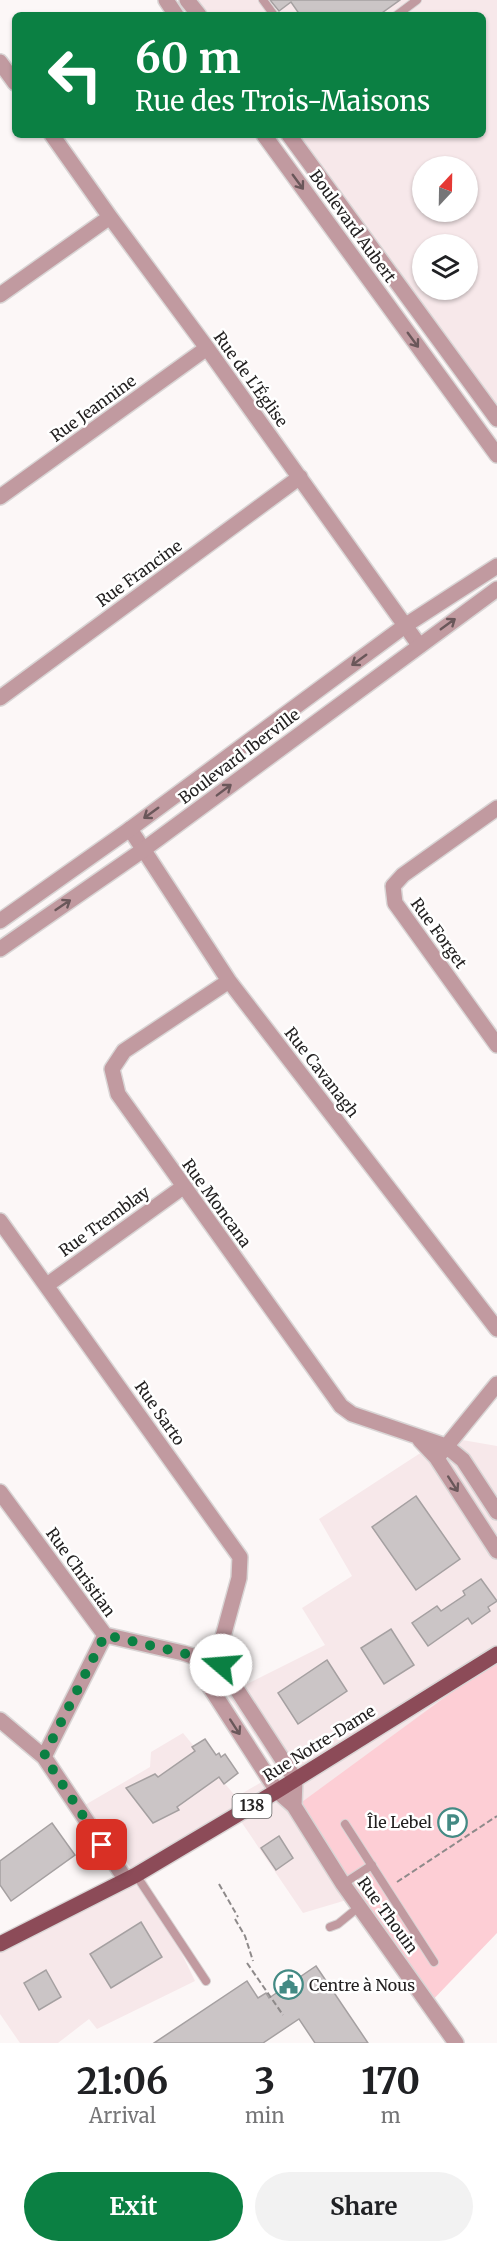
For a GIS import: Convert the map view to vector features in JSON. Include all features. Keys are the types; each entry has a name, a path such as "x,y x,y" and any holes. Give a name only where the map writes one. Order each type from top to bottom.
{"main road":[{"name":"Rue Notre-Dame","path":"0,1944 131,1878 277,1791 497,1654"}],"street":[{"path":"187,0 197,12"},
{"path":"0,62 9,83"},
{"name":"Rue de L'Église","path":"54,138 419,645"},
{"name":"Boulevard Aubert","path":"266,138 497,455"},
{"name":"Boulevard Aubert","path":"291,138 497,419"},
{"path":"0,295 110,217"},
{"name":"Rue Jeannine","path":"0,497 207,348"},
{"name":"Rue Francine","path":"0,698 300,477"},
{"path":"491,570 497,589"},
{"name":"Boulevard Iberville","path":"0,920 130,829 406,625 491,570"},
{"name":"Boulevard Iberville","path":"0,949 143,850 497,589"},
{"name":"Rue Forget","path":"497,808 404,875 393,886 395,903 497,1045"},
{"name":"Rue Cavanagh","path":"130,829 229,981 497,1329"},
{"path":"0,920 15,938"},
{"name":"Rue Moncana","path":"229,981 124,1051 112,1069 118,1094 341,1406 352,1414 417,1438 441,1452 463,1460 497,1512"},
{"name":"Rue Tremblay","path":"47,1285 183,1187"},
{"name":"Rue Sarto","path":"0,1221 240,1557 239,1578 221,1639 211,1651 214,1663"},
{"path":"497,1384 441,1452 497,1551"},
{"name":"Rue Christian","path":"0,1492 105,1635 183,1653 214,1663"},
{"path":"44,1756 105,1635"},
{"path":"214,1663 295,1779 294,1806"},
{"path":"214,1663 208,1684 277,1791"},
{"path":"0,1720 44,1756 131,1878"},
{"name":"Rue Thouin","path":"277,1791 294,1806 343,1884 456,2043"}],"lane":[{"path":"401,12 417,0"},
{"path":"345,1824 434,1962"},
{"path":"343,1884 372,1865"},
{"path":"131,1878 206,1981"},
{"path":"330,1927 338,1924 360,1906"}],"path":[{"path":"387,1888 497,1816"},
{"path":"219,1884 245,1936 253,1961"},
{"path":"247,1963 283,2015"}],"shaded area":[{"path":"190,0 497,0 497,419 291,138 486,138 486,12 199,12"},
{"path":"445,1437 497,1446 497,1661 350,1899 303,1913 240,1820 145,1877 195,1981 97,2029 89,2019 58,2043 20,2043 0,2014 0,1944 136,1875 85,1805 150,1767 151,1752 183,1733 236,1797 279,1772 227,1694 325,1645 302,1608 352,1576 319,1519"},
{"path":"497,1659 497,1933 426,2007 291,1810"}],"building":[{"path":"270,0 400,0 383,12 298,12 291,2 279,11"},
{"path":"416,1496 460,1559 416,1590 372,1527"},
{"path":"481,1579 497,1601 488,1607 490,1611 472,1624 468,1618 428,1646 412,1623 437,1606 441,1611 465,1595 463,1591"},
{"path":"391,1629 414,1665 384,1684 361,1648"},
{"path":"327,1660 347,1691 298,1724 278,1693"},
{"path":"205,1739 216,1755 219,1753 221,1757 225,1754 238,1773 224,1784 219,1777 177,1807 179,1810 153,1823 126,1788 155,1774 158,1777 195,1751 192,1747"},
{"path":"52,1823 75,1855 11,1901 0,1885 0,1861"},
{"path":"279,1836 293,1858 276,1870 261,1848"},
{"path":"141,1922 162,1957 111,1988 90,1954"},
{"path":"316,1966 368,2043 315,2043 299,2019 263,2043 154,2043 247,1981 258,1998 266,1993 269,1998"},
{"path":"46,1970 61,1997 39,2010 24,1983"}],"place":[{"name":"Île Lebel","path":"453,1822"},
{"name":"Centre à Nous","path":"288,1985"}],"route":[{"path":"102,1845 44,1756 105,1635 183,1653 221,1665"}]}
